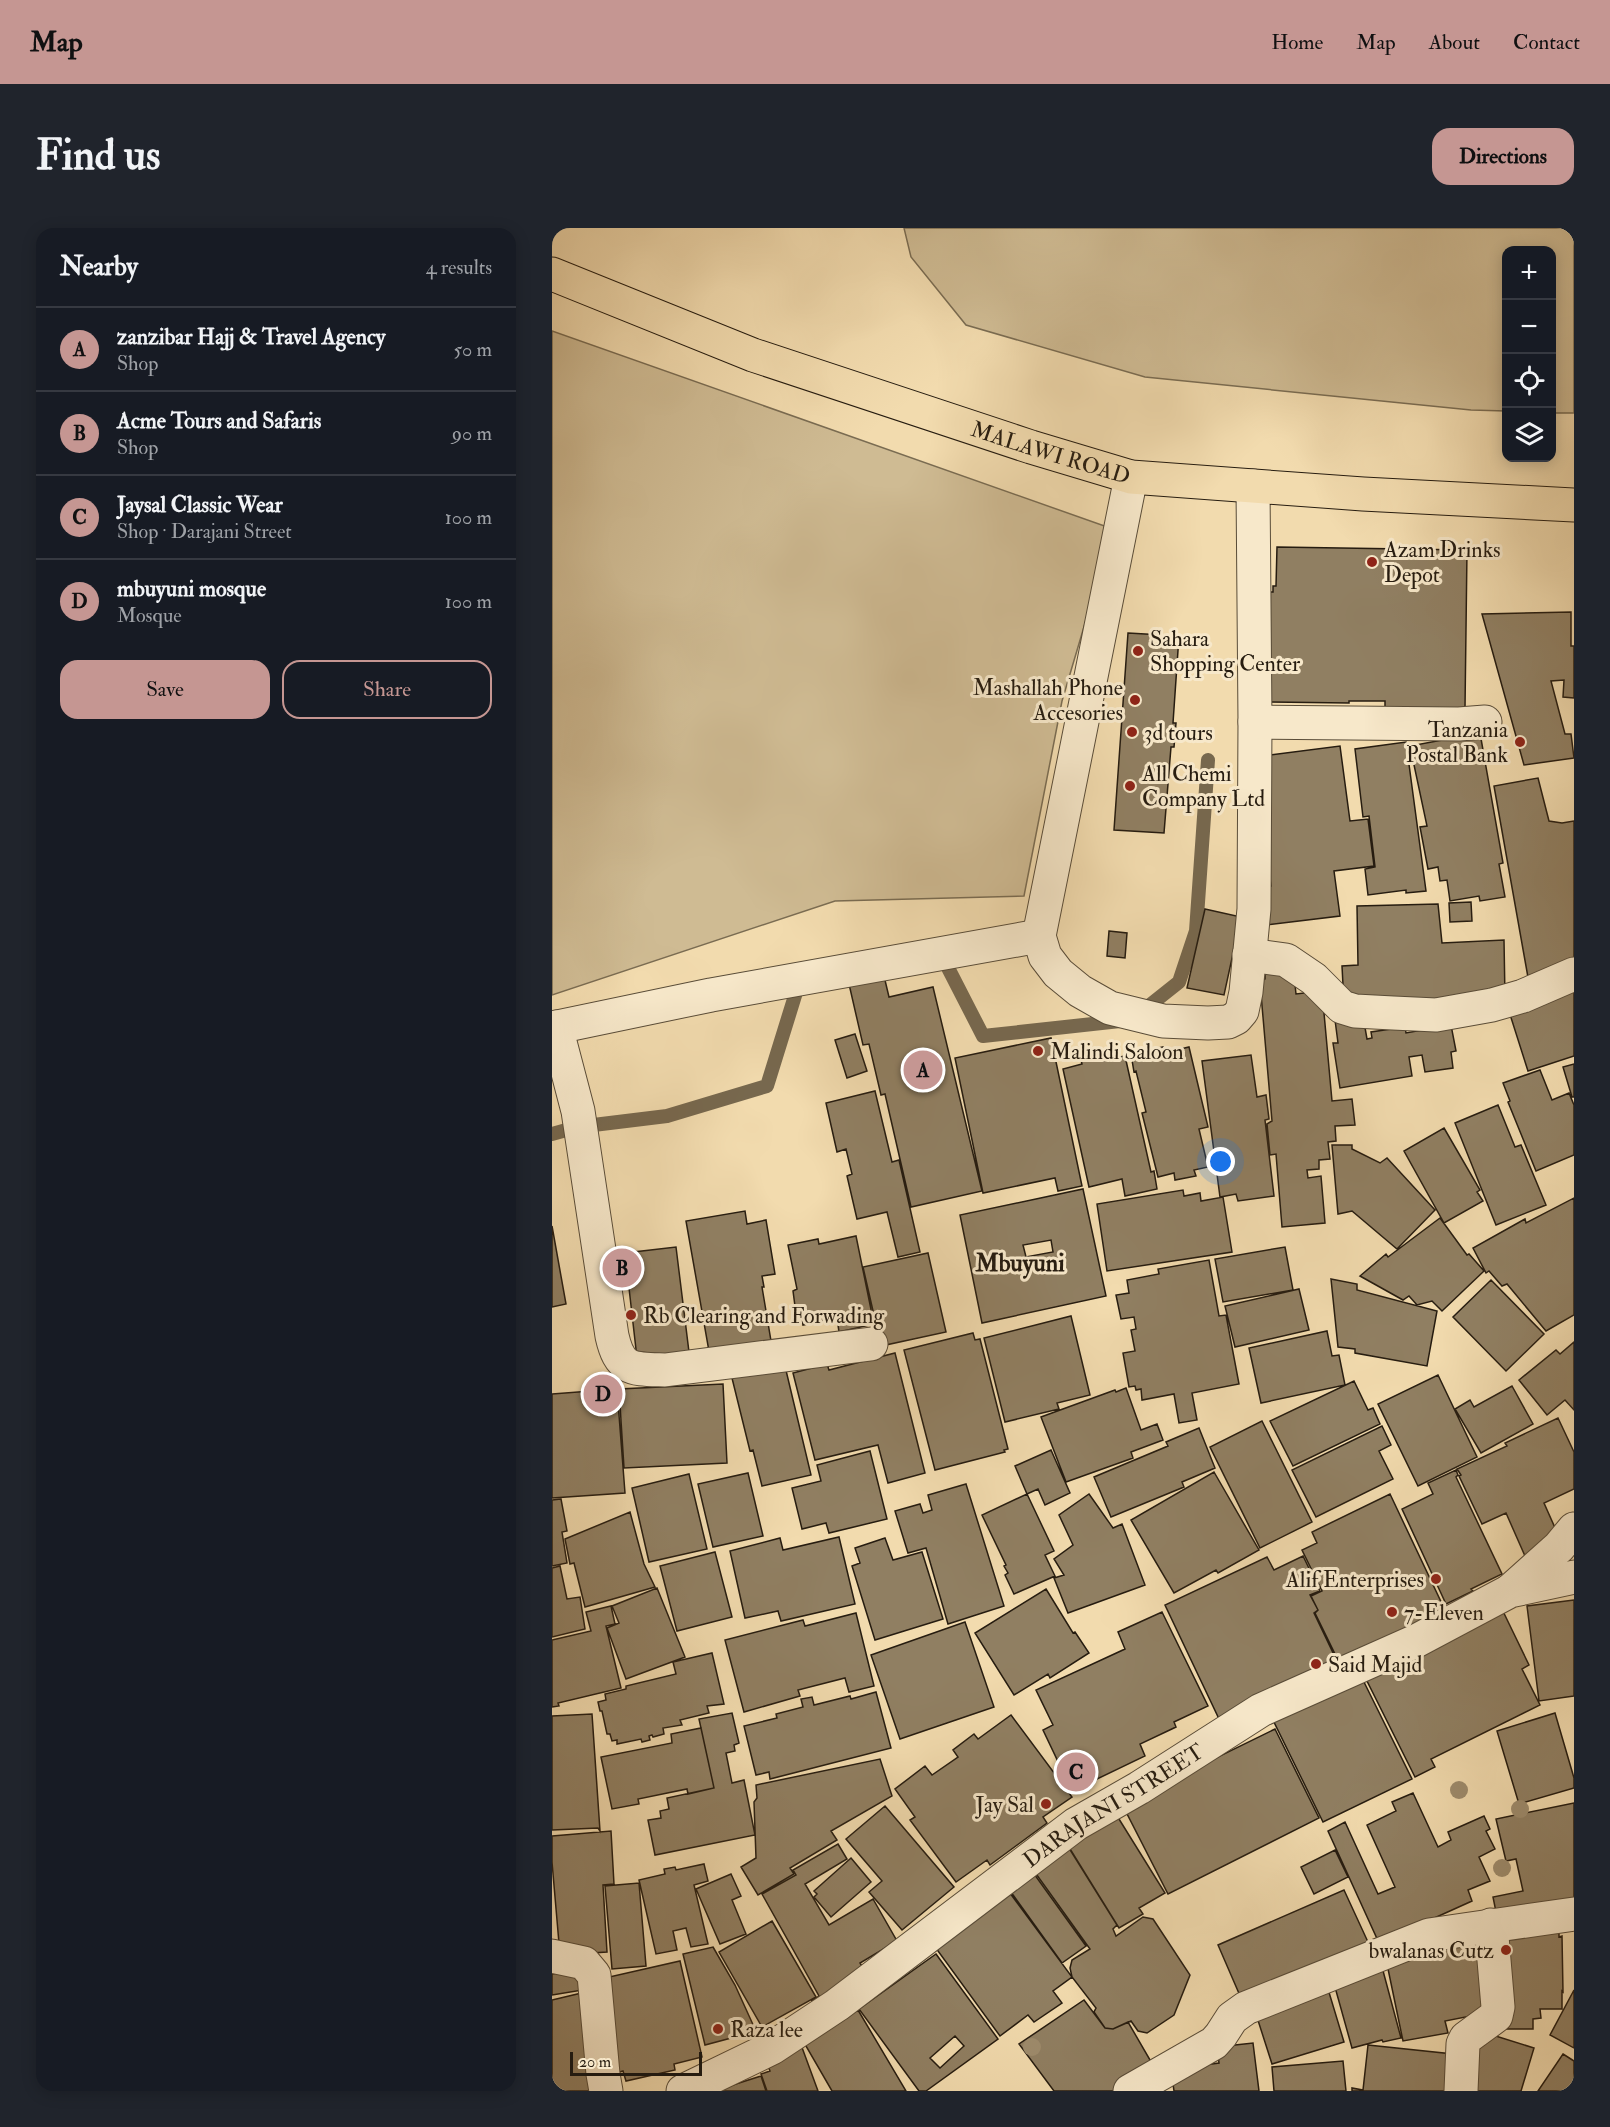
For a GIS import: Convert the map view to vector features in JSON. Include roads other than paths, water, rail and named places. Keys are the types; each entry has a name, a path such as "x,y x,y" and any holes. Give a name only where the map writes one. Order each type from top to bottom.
{"main road":[{"name":"MALAWI ROAD","path":"552,274 753,356 1030,447 1131,477 1574,505"}],"street":[{"path":"1131,477 1039,936 1045,956 1058,973 1080,992 1110,1008 1164,1021 1228,1022 1242,1011 1254,909 1253,486"},
{"path":"1255,722 1459,724 1485,722"},
{"path":"871,1344 664,1370 640,1369 625,1364 616,1354 612,1336 578,1111 554,1028 722,993 1039,936"},
{"path":"1249,955 1286,960 1314,979 1342,1007 1355,1011 1436,1015 1492,1005 1523,996 1574,974"},
{"path":"1510,1591 1559,1547 1574,1529"},
{"name":"DARAJANI STREET","path":"683,2091 772,2048 828,2012 1076,1824 1139,1788 1261,1710 1416,1641 1510,1591 1574,1577"},
{"path":"1130,2091 1214,2043 1232,2018 1246,2008 1429,1935 1574,1914"},
{"path":"1461,2091 1463,2044 1466,2038 1496,2016 1498,2007 1491,1925"},
{"path":"552,1956 584,1963 594,1975 606,2091"}],"waterway":[{"path":"1140,1013 1179,982 1196,931 1208,760"},
{"path":"937,961 944,960 983,1036 1120,1021"},
{"path":"552,1134 577,1127 667,1116 767,1086 798,986 803,985"}],"place":[{"name":"Azam Drinks Depot","path":"1372,562"},
{"name":"Sahara Shopping Center","path":"1138,651"},
{"name":"Mashallah Phone Accesories","path":"1135,700"},
{"name":"3d tours","path":"1132,732"},
{"name":"Tanzania Postal Bank","path":"1520,742"},
{"name":"All Chemi Company Ltd","path":"1130,786"},
{"name":"Malindi Saloon","path":"1038,1051"},
{"name":"zanzibar Hajj & Travel Agency","path":"923,1070"},
{"name":"Acme Tours and Safaris","path":"622,1268"},
{"name":"Rb Clearing and Forwading","path":"631,1315"},
{"name":"mbuyuni mosque","path":"603,1394"},
{"name":"Alif Enterprises","path":"1436,1579"},
{"name":"7-Eleven","path":"1392,1612"},
{"name":"Said Majid","path":"1316,1664"},
{"name":"Jaysal Classic Wear","path":"1076,1772"},
{"name":"Jay Sal","path":"1046,1804"},
{"name":"bwalanas Cutz","path":"1506,1950"},
{"name":"Raza lee","path":"718,2029"}],"district":[{"name":"Mbuyuni","path":"1020,1263"}]}
